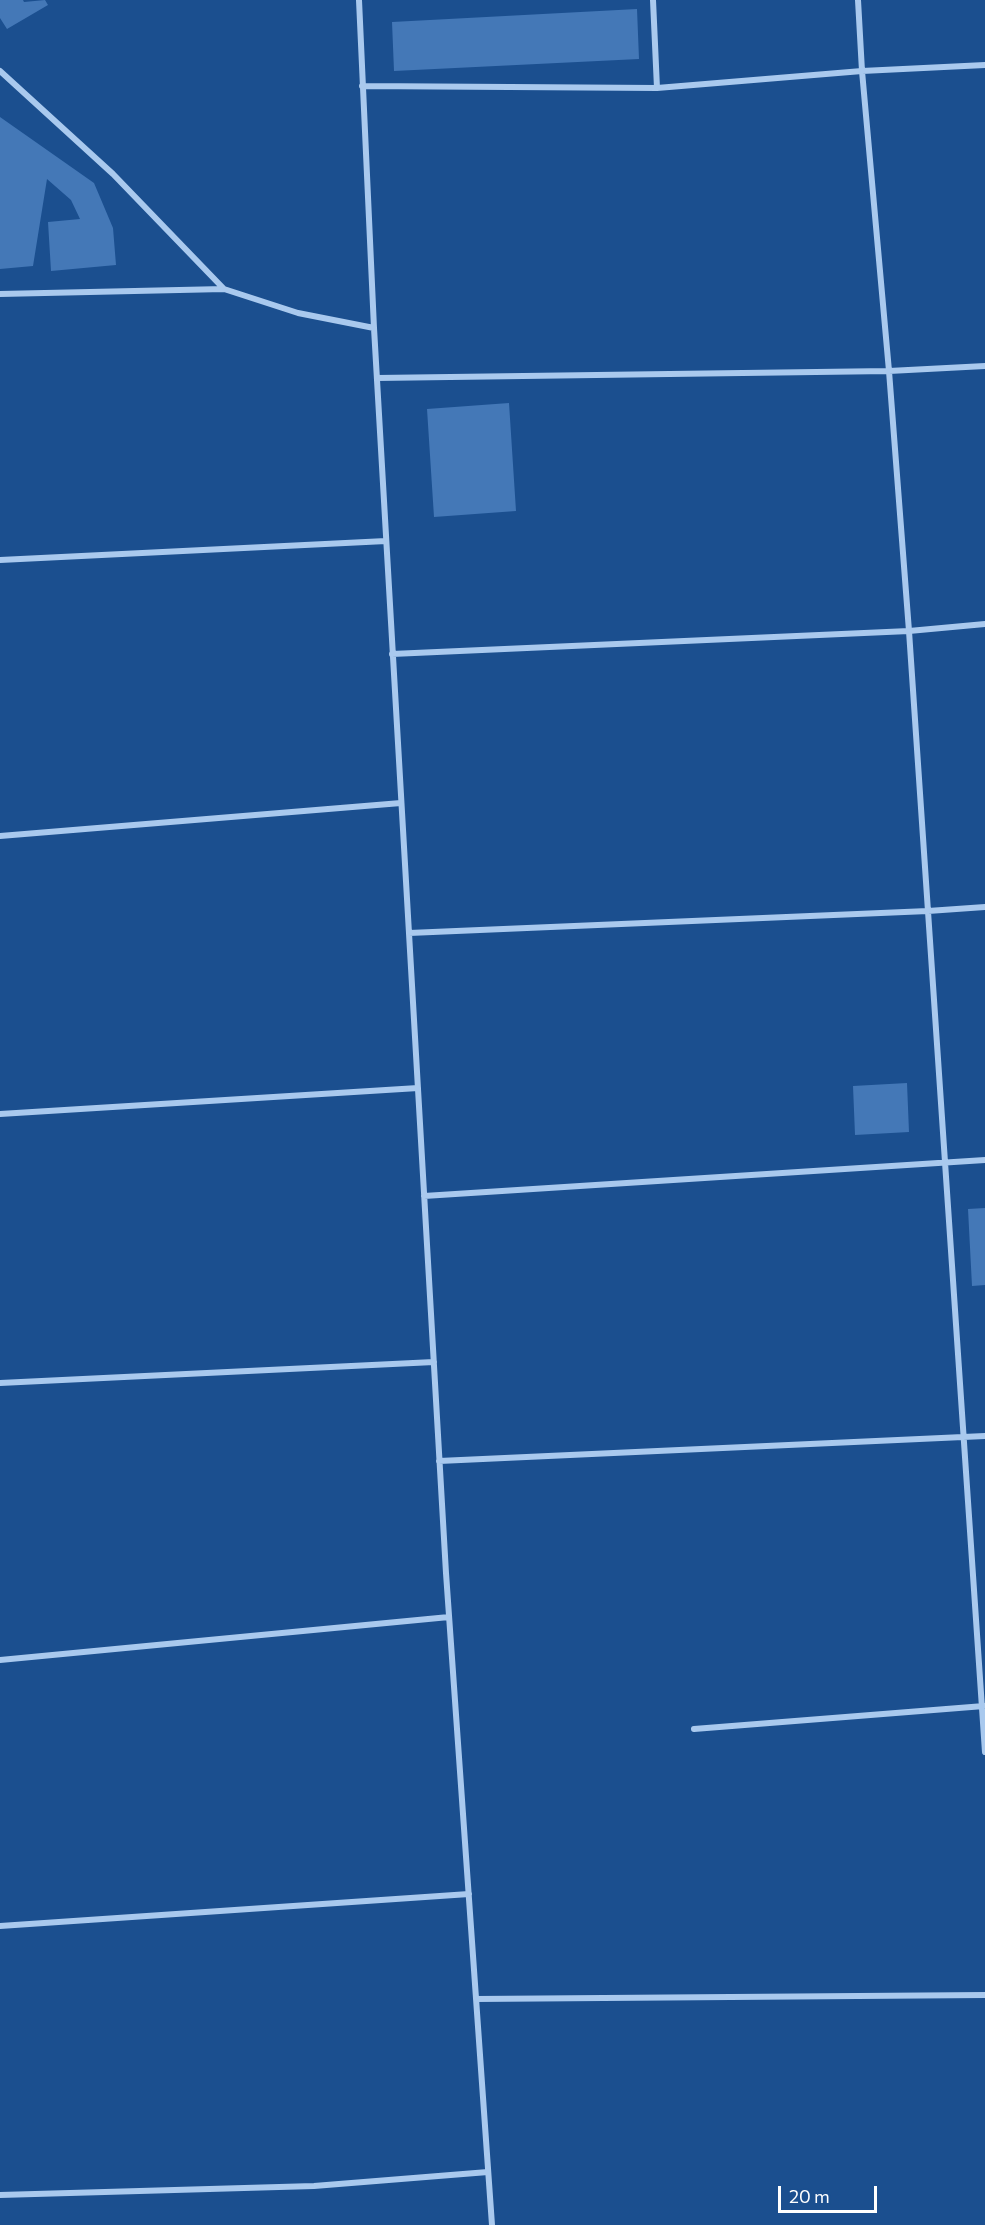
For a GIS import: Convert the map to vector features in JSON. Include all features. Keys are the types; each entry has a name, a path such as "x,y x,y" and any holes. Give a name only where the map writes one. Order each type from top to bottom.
{"street":[{"path":"358,0 392,654 439,1461 492,2225"},
{"path":"653,0 657,88"},
{"path":"858,0 861,71 889,371 909,631 985,1752"},
{"path":"362,86 657,88 861,71 985,65"},
{"path":"0,71 113,174 224,289"},
{"path":"0,294 224,289 298,313 374,328"},
{"path":"377,378 889,371 985,366"},
{"path":"0,560 386,541"},
{"path":"392,654 909,631 985,624"},
{"path":"0,836 401,803"},
{"path":"409,933 985,907"},
{"path":"0,1114 418,1088"},
{"path":"424,1196 985,1160"},
{"path":"0,1383 434,1362"},
{"path":"439,1461 985,1436"},
{"path":"0,1660 449,1617"},
{"path":"694,1729 983,1706"},
{"path":"0,1926 469,1894"},
{"path":"476,1999 985,1995"},
{"path":"0,2195 314,2186 489,2172"}],"building":[{"path":"0,0 23,0 24,2 45,0 48,5 7,29 0,18"},
{"path":"637,9 639,59 394,71 392,22"},
{"path":"0,117 94,183 113,228 116,265 51,271 48,222 80,219 71,200 47,179 33,266 0,269"},
{"path":"509,403 516,511 434,517 427,409"},
{"path":"907,1083 909,1132 855,1135 853,1086"},
{"path":"985,1208 985,1285 972,1286 968,1209"}]}
